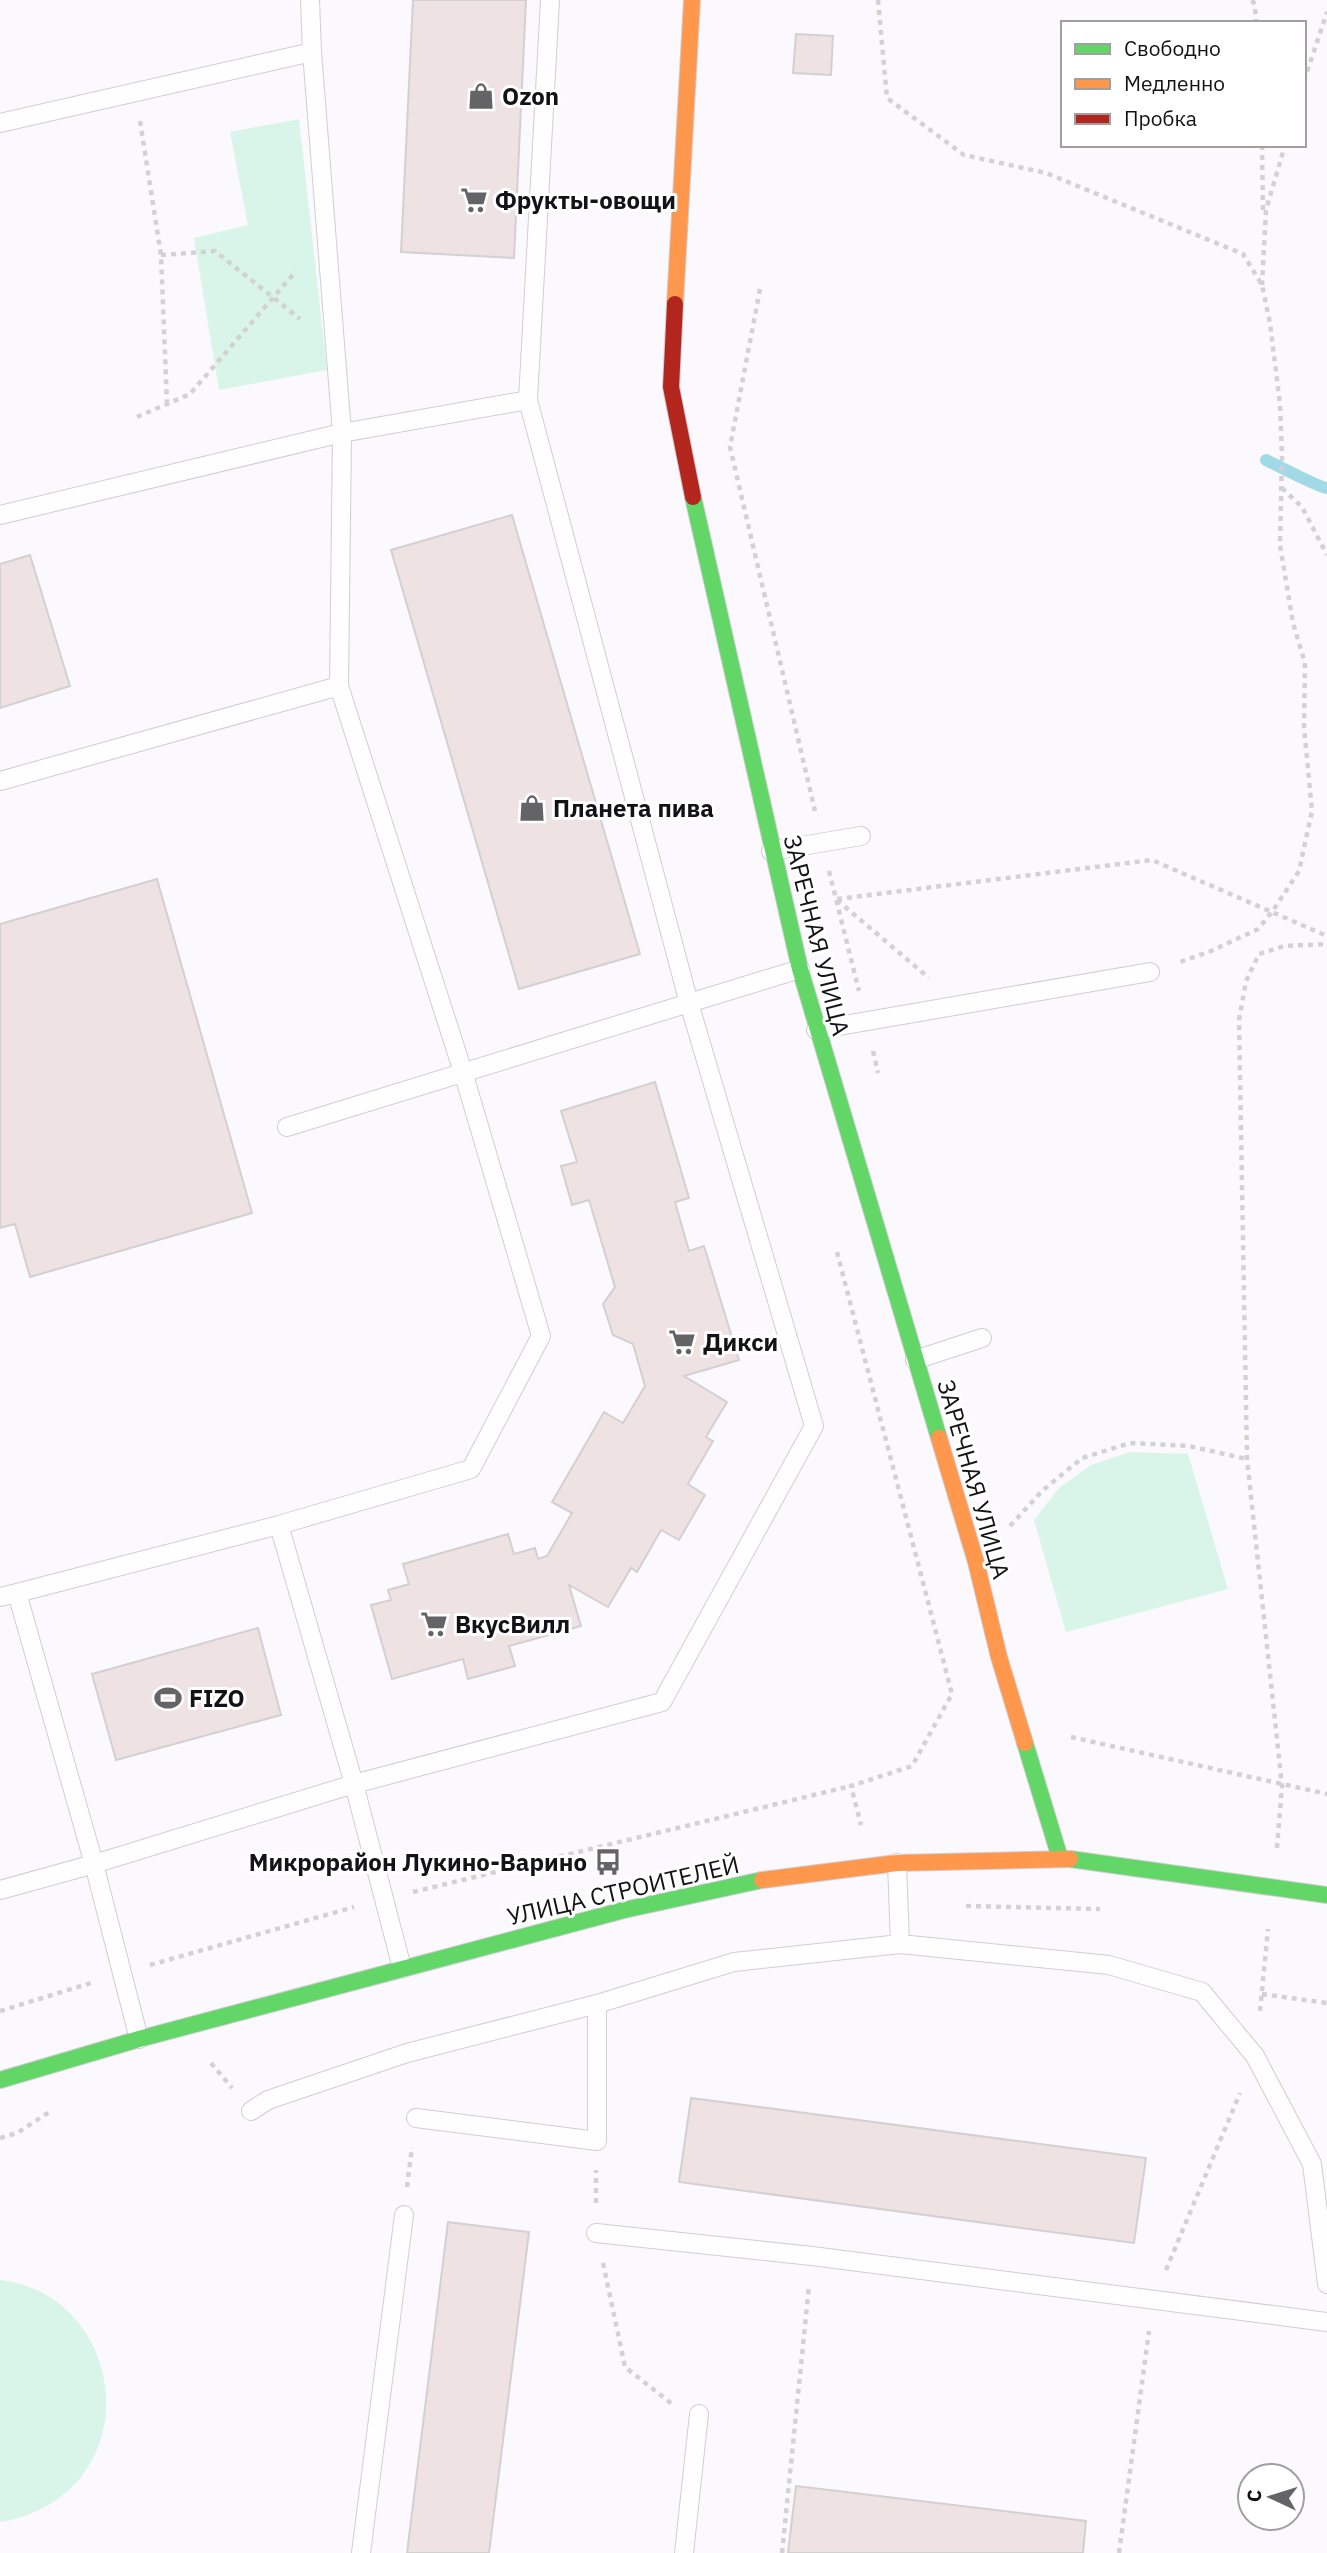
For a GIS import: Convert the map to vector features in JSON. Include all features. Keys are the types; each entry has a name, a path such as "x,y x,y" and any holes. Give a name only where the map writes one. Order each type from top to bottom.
{"street":[{"name":"ЗАРЕЧНАЯ УЛИЦА","path":"692,0 671,387 771,851 800,970 976,1562 999,1657 1060,1858"},
{"name":"УЛИЦА СТРОИТЕЛЕЙ","path":"0,2080 139,2039 402,1968 664,1901 770,1878 897,1863 1060,1858 1327,1895"}],"lane":[{"path":"139,2039 94,1864 9,1595 279,1525 471,1469 541,1336 464,1072 339,686 342,433 310,0"},
{"path":"0,1890 94,1864 354,1783 662,1702 814,1426 689,1003 528,400 550,0"},
{"path":"0,123 312,52"},
{"path":"0,515 342,433 528,400"},
{"path":"0,781 339,686"},
{"path":"771,851 861,836"},
{"path":"287,1127 800,970"},
{"path":"816,1030 1150,972"},
{"path":"915,1360 982,1338"},
{"path":"279,1525 354,1783 402,1968"},
{"path":"897,1863 900,1944"},
{"path":"251,2111 268,2099 407,2053 597,2004 734,1962 900,1944 1109,1965 1202,1992 1255,2056 1312,2164 1327,2284"},
{"path":"416,2118 597,2141 597,2004"},
{"path":"361,2553 404,2215"},
{"path":"596,2233 812,2256 1327,2322"},
{"path":"684,2553 699,2414"}],"path":[{"path":"878,0 887,98 964,155 1045,173 1243,254 1262,285"},
{"path":"1252,0 1256,21"},
{"path":"1306,75 1327,12"},
{"path":"136,92 161,255 167,404"},
{"path":"1150,972 1211,951 1258,929 1299,871 1312,811 1304,727 1305,663 1293,623 1280,545 1280,404 1262,285 1262,147"},
{"path":"1262,285 1266,210 1284,147"},
{"path":"137,417 190,394 326,237"},
{"path":"161,255 215,251 335,347"},
{"path":"760,289 730,447 836,900 960,1004"},
{"path":"1282,487 1302,507 1327,555"},
{"path":"836,900 1152,860 1327,936"},
{"path":"1276,1855 1282,1786 1247,1459 1239,1020 1246,981 1259,954 1284,946 1327,944"},
{"path":"976,1562 1042,1491 1082,1458 1130,1443 1189,1446 1247,1459"},
{"path":"0,2011 122,1973 384,1899 851,1786 912,1766 952,1694"},
{"path":"1071,1737 1327,1794"},
{"path":"851,1786 871,1866"},
{"path":"964,1906 1110,1909"},
{"path":"1269,1922 1262,1994 1327,2003"},
{"path":"206,2057 251,2111"},
{"path":"0,2138 17,2133 61,2105"},
{"path":"597,2141 596,2233 625,2367 669,2403 699,2414"},
{"path":"782,2553 812,2256"}],"green space":[{"path":"299,119 327,370 219,390 194,238 248,225 230,132"},
{"path":"1130,1452 1188,1454 1228,1589 1066,1632 1034,1520 1059,1488 1091,1465"},
{"path":"0,2280 38,2291 69,2312 90,2341 103,2374 106,2410 98,2446 80,2478 50,2504 26,2516 0,2522"}],"building":[{"path":"413,0 526,0 514,258 401,252"},
{"path":"796,34 833,36 831,75 793,73"},
{"path":"512,515 640,954 519,989 391,550"},
{"path":"30,555 70,686 0,708 0,564"},
{"path":"157,879 252,1213 30,1277 15,1224 0,1228 0,924"},
{"path":"655,1082 689,1198 675,1202 689,1251 704,1246 739,1360 684,1376 727,1402 706,1437 713,1441 688,1484 705,1495 679,1540 661,1530 637,1572 631,1568 608,1607 569,1585 581,1626 509,1646 515,1666 468,1679 463,1659 392,1679 371,1605 391,1600 388,1590 409,1584 403,1564 508,1534 514,1554 535,1548 538,1559 547,1556 572,1513 552,1502 604,1412 623,1423 645,1386 633,1344 613,1335 603,1304 615,1287 589,1200 572,1205 561,1166 577,1162 561,1111"},
{"path":"258,1628 281,1715 116,1760 92,1674"},
{"path":"691,2098 1146,2158 1134,2243 679,2182"},
{"path":"448,2222 529,2232 489,2553 407,2553"},
{"path":"796,2486 1086,2521 1083,2553 788,2553"}],"waterway":[{"path":"1266,460 1327,488"}],"traffic: fast":[{"path":"693,497 800,969 939,1438"},
{"path":"1025,1743 1060,1858"},
{"path":"1070,1859 1327,1895"},
{"path":"0,2080 139,2039 624,1910 762,1880"}],"traffic: slow":[{"path":"675,304 692,0"},
{"path":"939,1438 1025,1743"},
{"path":"762,1880 897,1863 1070,1859"}],"traffic: jam":[{"path":"675,304 671,387 693,497"}],"place":[{"name":"Ozon","path":"481,96"},
{"name":"Фрукты-овощи","path":"474,200"},
{"name":"Планета пива","path":"532,808"},
{"name":"Дикси","path":"682,1342"},
{"name":"ВкусВилл","path":"434,1624"},
{"name":"FIZO","path":"168,1698"},
{"name":"Микрорайон Лукино-Варино","path":"608,1862"}]}
